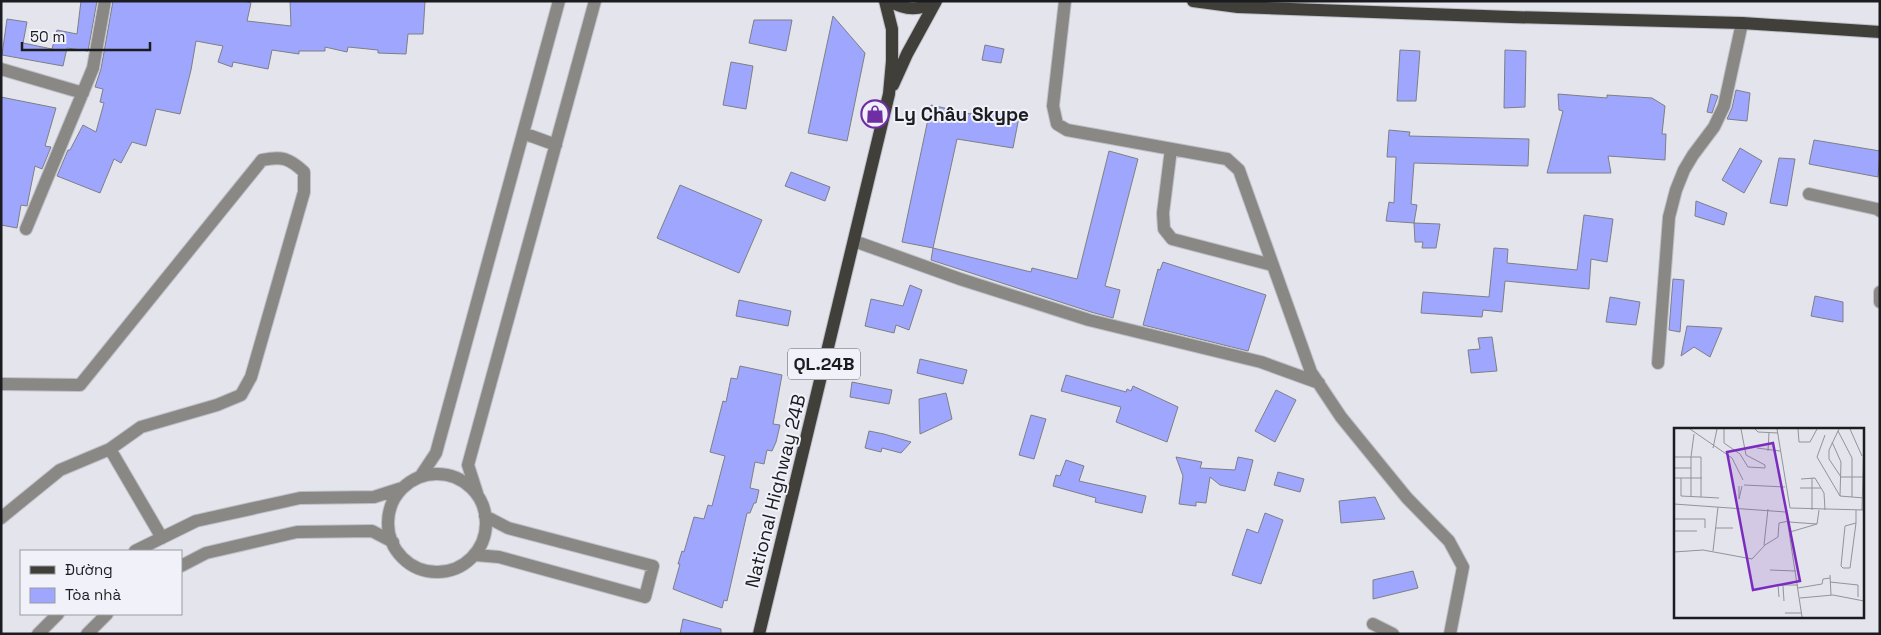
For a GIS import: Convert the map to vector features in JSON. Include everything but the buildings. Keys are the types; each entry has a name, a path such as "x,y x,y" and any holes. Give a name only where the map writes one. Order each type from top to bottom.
{"main road":[{"path":"885,1 892,29 889,94"},
{"path":"890,1 902,8 914,9 926,7 935,1"},
{"path":"889,94 907,54 935,1"},
{"path":"1193,1 1238,7 1511,18 1742,23 1880,32"},
{"name":"National Highway 24B","path":"759,634 889,94"}],"street":[{"path":"26,229 93,68 105,1"},
{"path":"420,477 436,452 559,1"},
{"path":"402,488 392,502 388,517 389,533 395,548 405,560 418,568 433,572 448,571 463,565 475,555 483,542 486,525 484,508 468,465 595,1"},
{"path":"1065,1 1053,106 1057,124 1068,130 1226,159 1239,170 1311,372 1347,424 1407,498 1449,541 1463,567 1450,634"},
{"path":"1658,363 1669,217 1676,190 1684,170 1714,127 1724,106 1742,23"},
{"path":"1,69 83,93"},
{"path":"523,134 556,145"},
{"path":"1171,149 1163,213 1164,229 1172,239 1272,265"},
{"path":"1,384 80,385 262,160 276,157 292,161 304,172 304,192 251,377 241,395 217,405 142,427 110,449 60,470 1,518"},
{"path":"1809,194 1879,207"},
{"path":"854,241 960,280 1089,320 1261,362 1318,383"},
{"path":"1880,292 1880,302"},
{"path":"110,449 162,538"},
{"path":"137,550 196,521 300,498 374,497 402,488 416,478 432,474 449,474 464,481 477,493"},
{"path":"475,555 499,557 645,597 653,566 508,528 485,516"},
{"path":"182,565 206,553 297,532 372,531 393,542"},
{"path":"38,634 57,615"},
{"path":"87,634 106,615"},
{"path":"1373,624 1393,634"}],"place":[{"name":"Ly Châu Skype","path":"875,114"}]}
